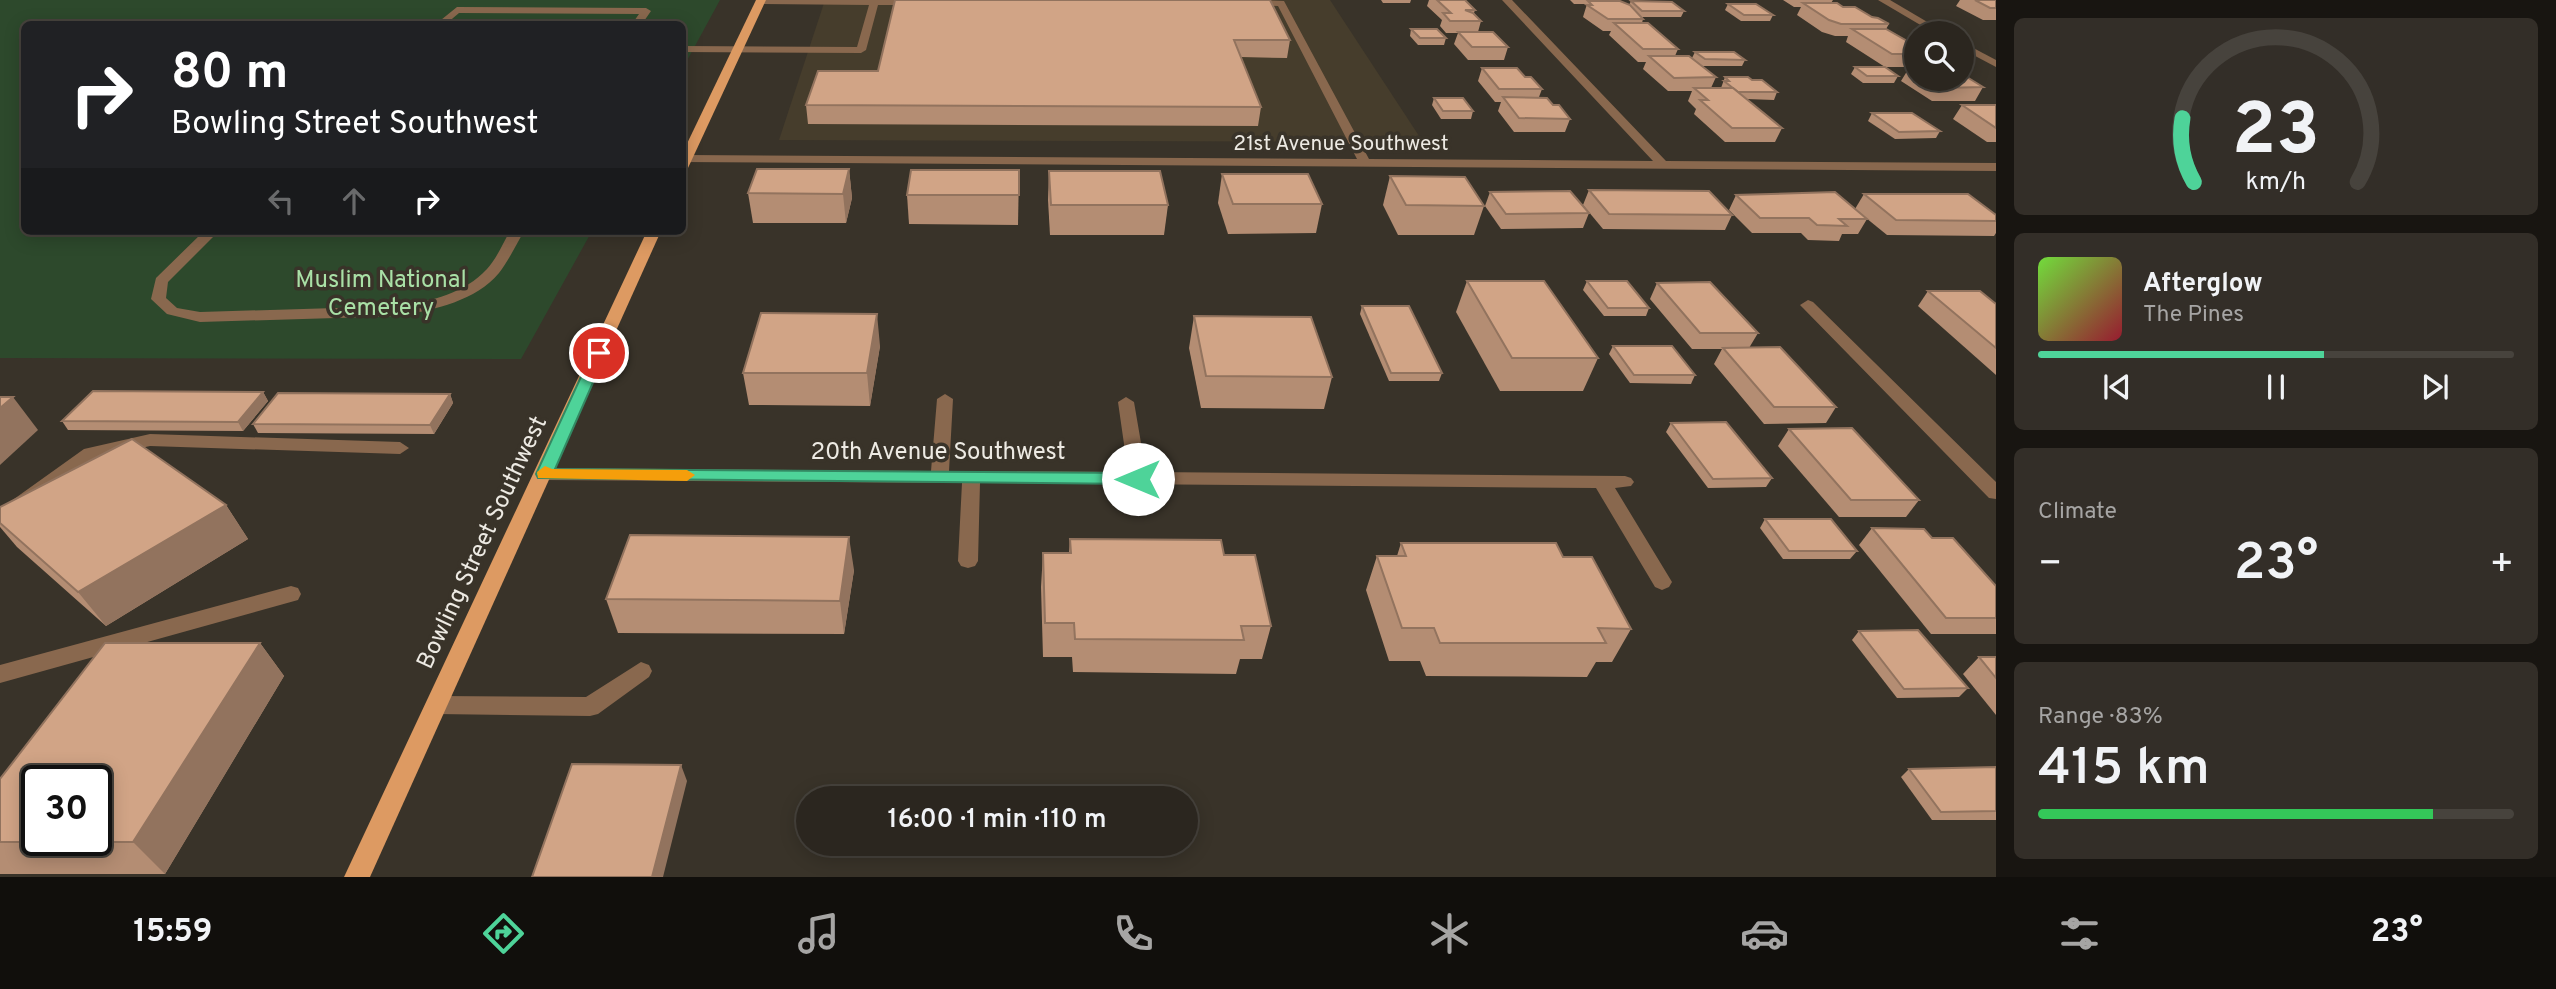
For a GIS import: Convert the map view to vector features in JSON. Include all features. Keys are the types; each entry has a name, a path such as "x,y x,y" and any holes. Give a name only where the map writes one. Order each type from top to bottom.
{"main road":[{"path":"686,160 760,1"},
{"name":"Bowling Street Southwest","path":"357,877 652,235"}],"street":[{"path":"603,11 611,0"},
{"path":"1507,0 1662,165"},
{"path":"1883,0 1920,21"},
{"path":"760,1 929,2"},
{"path":"686,49 861,50 874,2"},
{"path":"1234,3 1281,3 1365,163"},
{"path":"443,21 454,8 646,11 639,21"},
{"path":"1974,52 1996,64"},
{"name":"21st Avenue Southwest","path":"686,164 1365,163 1996,167"},
{"path":"208,235 161,281 158,299 172,312 211,317 401,312 430,306 463,293 491,272 514,235"},
{"path":"1808,306 1996,494"},
{"path":"940,477 945,399"},
{"path":"1126,402 1138,479"},
{"path":"0,519 90,453 137,442 150,440 400,448"},
{"name":"20th Avenue Southwest","path":"544,474 1625,482"},
{"path":"968,561 971,478"},
{"path":"1602,482 1662,582"},
{"path":"0,674 291,594"},
{"path":"437,705 590,707 641,671"}],"shaded area":[{"path":"825,0 1330,0 1423,142 779,140"}],"green space":[{"name":"Muslim National Cemetery","path":"0,0 720,0 686,62 686,21 21,21 21,235 590,235 521,359 0,358"}],"building":[{"path":"895,0 1270,0 1290,40 1234,40 1261,107 806,105 818,71 878,71"},
{"path":"1437,0 1465,0 1475,10 1465,10 1481,21 1450,21 1443,13 1451,13"},
{"path":"1975,0 1996,0 1996,8 1990,8"},
{"path":"1588,1 1620,1 1630,5 1643,19 1608,19 1587,5 1592,5"},
{"path":"1631,1 1672,2 1684,11 1642,11"},
{"path":"1803,3 1837,3 1843,7 1855,7 1889,24 1841,24 1829,20"},
{"path":"1728,4 1756,4 1773,15 1744,15"},
{"path":"1614,23 1648,23 1678,49 1643,49"},
{"path":"1411,29 1437,29 1446,38 1420,38"},
{"path":"1852,29 1886,29 1904,39 1904,54 1892,54"},
{"path":"1458,32 1493,32 1508,47 1472,47"},
{"path":"1695,52 1734,52 1745,60 1705,59"},
{"path":"1649,56 1689,56 1716,77 1674,78"},
{"path":"1855,67 1885,67 1898,76 1867,76"},
{"path":"1482,68 1517,68 1525,77 1531,77 1542,89 1499,89"},
{"path":"1725,77 1762,80 1777,92 1738,92 1724,81 1729,81"},
{"path":"1694,88 1733,88 1782,128 1732,128 1700,100 1708,100"},
{"path":"1503,97 1547,98 1553,105 1559,105 1570,119 1519,118"},
{"path":"1434,98 1463,98 1473,111 1443,111"},
{"path":"1962,105 1996,105 1996,128"},
{"path":"1872,113 1912,113 1940,131 1899,132"},
{"path":"757,169 849,169 843,194 748,193"},
{"path":"911,170 1019,170 1019,195 907,195"},
{"path":"1049,171 1160,171 1168,205 1051,205"},
{"path":"1222,174 1308,174 1322,204 1233,204"},
{"path":"1390,176 1465,177 1484,206 1406,205"},
{"path":"1589,190 1709,191 1732,215 1609,214"},
{"path":"1570,191 1589,213 1506,214 1490,192"},
{"path":"1835,192 1867,219 1839,219 1847,226 1817,225 1809,218 1760,218 1736,195"},
{"path":"1864,194 1968,194 1996,215 1996,221 1896,220"},
{"path":"1467,281 1544,281 1598,358 1512,358"},
{"path":"1587,281 1627,281 1649,308 1608,308"},
{"path":"1710,282 1758,333 1700,333 1657,283"},
{"path":"1928,291 1980,291 1996,304 1996,348"},
{"path":"1362,306 1409,306 1442,373 1391,373"},
{"path":"761,313 877,314 867,373 743,373"},
{"path":"1194,316 1311,317 1332,377 1206,376"},
{"path":"1613,346 1672,346 1695,375 1634,375"},
{"path":"1780,347 1836,407 1774,407 1723,348"},
{"path":"93,391 263,392 238,422 62,421"},
{"path":"278,393 450,394 430,425 253,424"},
{"path":"0,397 13,397 0,408"},
{"path":"1726,422 1772,478 1713,479 1671,423"},
{"path":"1852,428 1919,500 1851,500 1789,429"},
{"path":"132,439 226,505 78,592 0,523 0,507"},
{"path":"1765,519 1831,519 1857,551 1789,551"},
{"path":"1872,528 1924,529 1932,538 1953,538 1996,586 1996,618 1946,618"},
{"path":"630,535 849,537 840,601 606,599"},
{"path":"1070,539 1221,540 1224,555 1255,555 1271,626 1241,626 1244,640 1075,639 1074,623 1045,623 1043,553 1071,553"},
{"path":"1401,543 1556,543 1563,557 1592,557 1631,629 1598,628 1606,643 1440,643 1434,628 1402,628 1377,556 1406,556"},
{"path":"1918,630 1968,688 1904,689 1859,631"},
{"path":"105,643 260,643 133,842 112,842 112,765 21,765 21,842 0,842 0,779"},
{"path":"1979,657 1996,657 1996,678"},
{"path":"572,764 681,765 652,877 532,877"},
{"path":"1996,767 1996,811 1941,812 1909,769"}],"slow traffic":[{"path":"545,472 544,474 687,475"}],"route":[{"path":"599,353 544,474 1138,479"}]}
